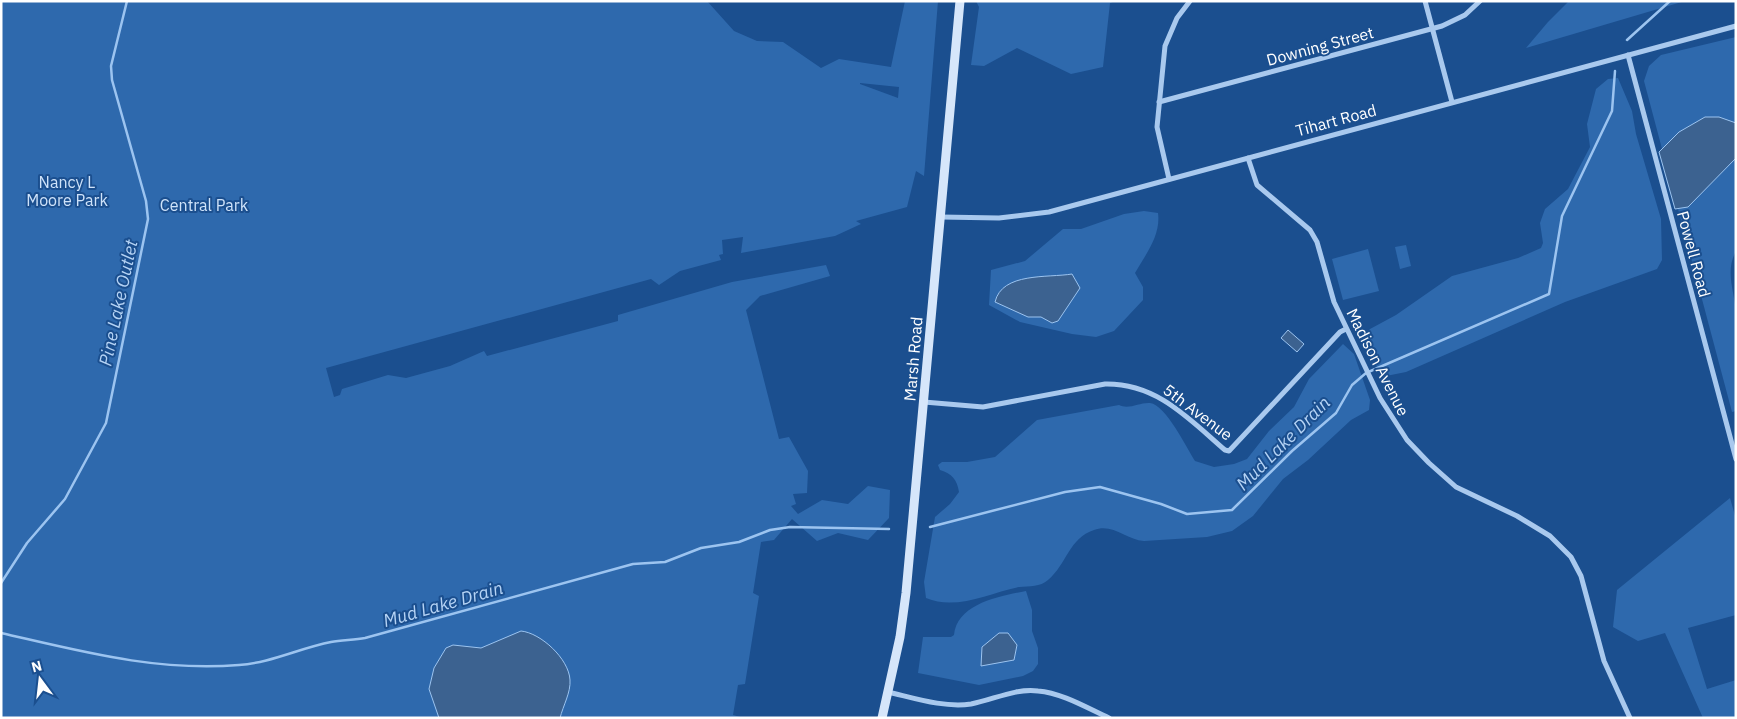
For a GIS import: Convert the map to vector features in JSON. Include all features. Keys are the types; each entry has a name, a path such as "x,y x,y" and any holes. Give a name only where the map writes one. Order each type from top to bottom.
{"main road":[{"name":"Marsh Road","path":"882,718 906,593 960,1"}],"street":[{"path":"1169,179 1157,133 1165,46 1177,18 1190,1"},
{"path":"1425,1 1452,102"},
{"name":"Downing Street","path":"1159,102 1432,29 1459,19 1480,1"},
{"name":"Tihart Road","path":"941,217 999,218 1026,216 1736,26"},
{"name":"Powell Road","path":"1628,55 1733,440 1736,459"},
{"name":"Madison Avenue","path":"1248,158 1257,185 1310,230 1317,242 1334,302 1346,329 1391,417 1407,440 1442,475 1471,495 1517,516 1550,536 1571,556 1581,576 1604,661 1630,718"},
{"name":"5th Avenue","path":"924,402 983,407 1105,384 1124,384 1142,388 1159,396 1225,450 1229,451 1340,332 1346,329"},
{"path":"888,692 946,704 962,705 1021,691 1038,690 1053,694 1109,718"}],"green space":[{"name":"Central Park","path":"1,1 707,1 734,31 757,41 783,42 821,68 839,59 891,67 905,1 938,1 924,176 916,171 907,207 856,221 861,224 835,236 741,253 743,237 722,240 723,254 719,255 721,260 680,271 659,285 651,279 326,368 334,397 340,395 342,389 388,375 406,378 450,366 484,351 487,356 618,321 618,315 732,282 826,265 830,276 760,296 746,310 779,439 789,437 808,471 807,493 793,494 796,504 791,506 798,514 822,500 848,504 868,486 890,490 889,518 868,540 838,533 817,541 792,519 774,540 761,542 753,593 759,596 745,684 738,685 733,715 744,718 1,718","holes":["860,83 899,87 898,98"]},
{"path":"976,1 1115,1 1110,3 1103,67 1071,74 1017,48 984,66 971,65 979,7"},
{"path":"1569,1 1685,1 1526,48"},
{"path":"1736,37 1736,251 1731,266 1731,281 1736,311 1736,411 1732,412 1644,81 1649,66 1661,55"},
{"path":"1618,78 1632,111 1636,134 1661,219 1662,260 1657,269 1565,302 1406,372 1386,376 1381,374 1366,349 1367,333 1370,329 1396,315 1452,276 1518,258 1541,248 1543,243 1540,223 1545,209 1568,189 1590,147 1587,124 1596,89 1608,79"},
{"path":"1144,211 1158,213 1158,221 1152,244 1135,273 1143,287 1143,300 1114,331 1096,337 1072,334 1020,322 989,305 991,270 1025,261 1063,229 1081,229 1124,214"},
{"path":"1406,245 1411,266 1400,269 1395,247"},
{"path":"1368,249 1379,291 1343,300 1332,259"},
{"path":"1343,344 1354,354 1370,400 1369,410 1351,420 1308,460 1283,479 1253,516 1232,531 1207,537 1144,541 1131,538 1113,530 1101,528 1079,539 1073,545 1060,567 1042,584 1019,587 961,602 937,602 926,598 924,582 935,517 950,504 959,492 953,478 948,473 940,470 938,465 942,462 967,462 995,457 1037,420 1119,405 1127,407 1150,403 1163,411 1195,461 1214,467 1234,464 1247,459 1269,431 1294,407 1309,379"},
{"path":"1730,498 1736,519 1736,615 1688,628 1707,689 1736,680 1736,718 1703,718 1665,633 1638,641 1613,627 1617,590"},
{"path":"1026,591 1032,610 1032,631 1038,648 1038,664 1033,671 1023,676 979,685 918,673 923,637 951,637 954,635 957,624 971,609 992,599"}],"shaded area":[{"path":"1705,117 1719,117 1736,123 1736,158 1688,207 1675,209 1659,152 1679,132"},
{"path":"1072,274 1080,288 1058,321 1052,323 1041,317 1028,317 995,302 999,292 1016,281 1027,278"},
{"path":"1288,330 1304,344 1297,352 1281,338"},
{"path":"521,631 537,637 553,648 565,664 570,680 560,718 439,718 429,689 434,668 446,648 453,645 481,648"},
{"path":"999,633 1008,633 1017,645 1014,660 981,666 982,647"}],"waterway":[{"name":"Pine Lake Outlet","path":"1,583 27,543 65,499 106,423 148,219 146,201 112,80 111,66 127,1"},
{"name":"Mud Lake Drain","path":"1627,40 1670,1"},
{"name":"Mud Lake Drain","path":"930,527 1065,492 1100,487 1161,504 1187,514 1232,510 1292,451 1336,413 1352,385 1366,373 1549,294 1562,216 1612,111 1615,71"},
{"name":"Mud Lake Drain","path":"1,633 89,653 148,663 208,666 251,664 331,642 365,638 633,564 665,562 701,548 739,542 770,530 790,527 889,529"}],"park label":[{"name":"Nancy L Moore Park","path":"67,191"}]}
